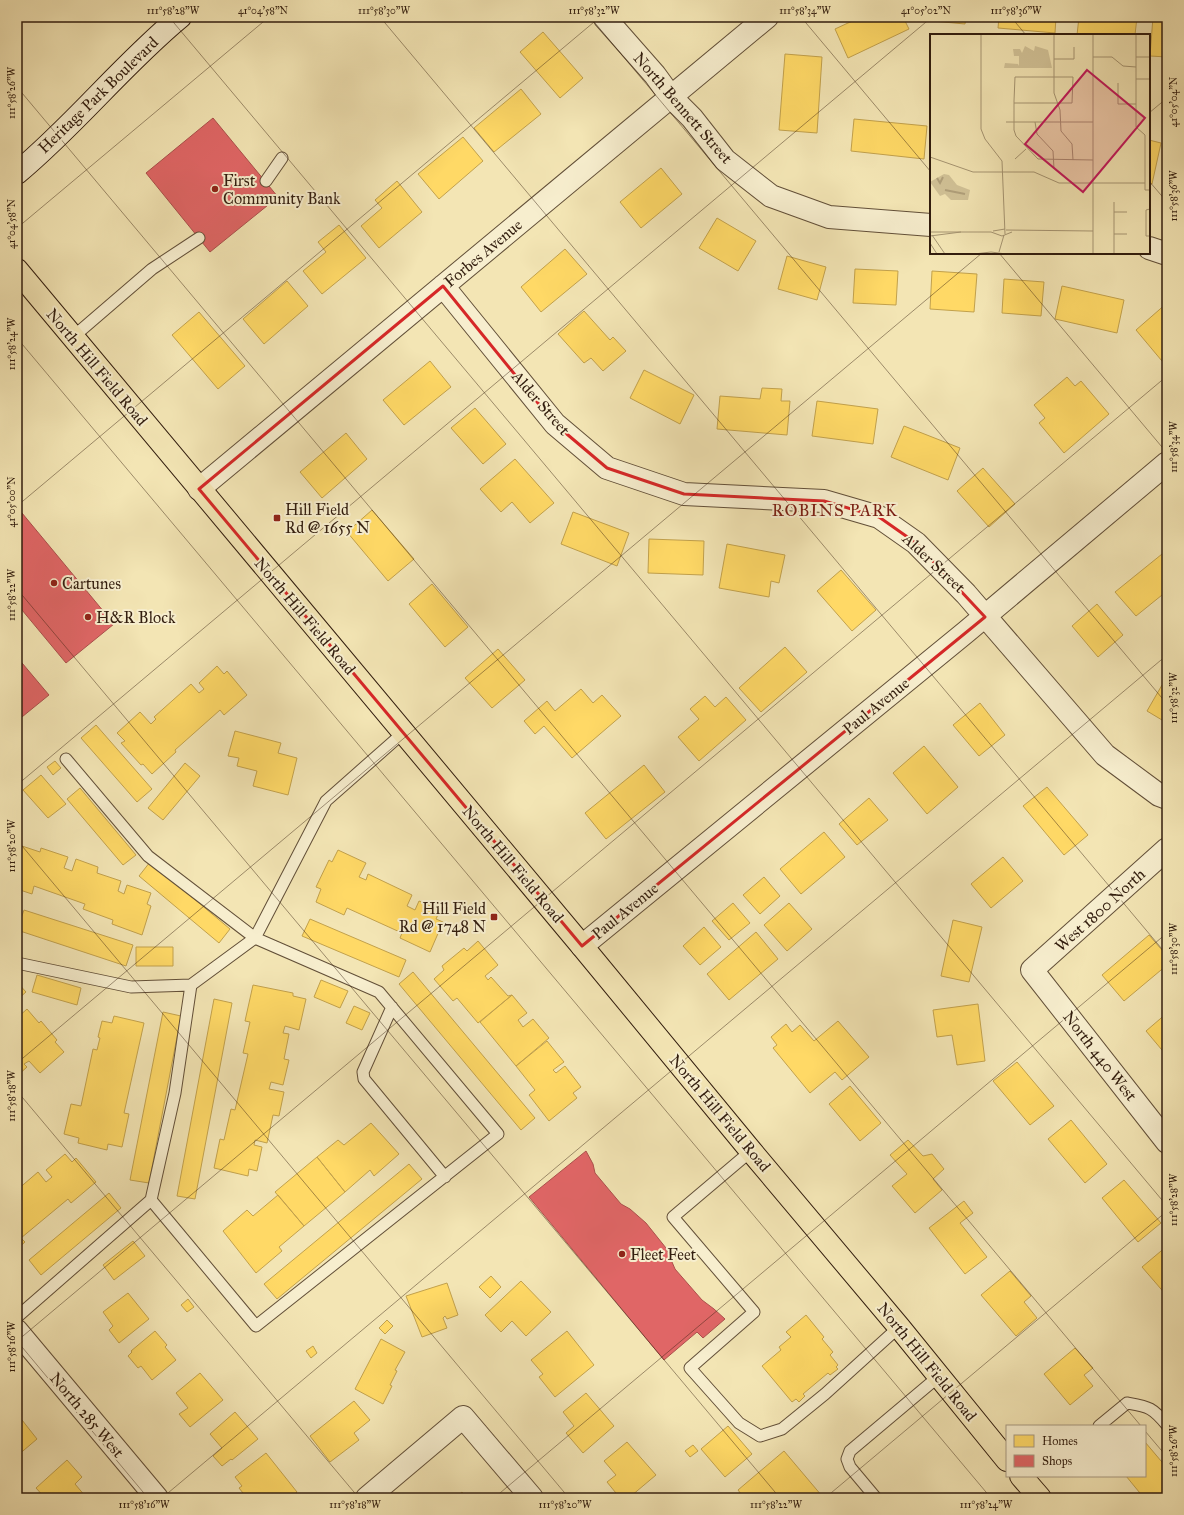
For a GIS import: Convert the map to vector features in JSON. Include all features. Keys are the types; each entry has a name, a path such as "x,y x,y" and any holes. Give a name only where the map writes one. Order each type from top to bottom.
{"main road":[{"name":"North Hill Field Road","path":"17,270 899,1327 938,1377 1006,1459"}],"street":[{"name":"Heritage Park Boulevard","path":"17,173 142,51 180,17"},
{"name":"North Bennett Street","path":"604,17 655,75 671,97 692,118 725,160 771,196 829,217 930,225"},
{"name":"Forbes Avenue","path":"199,489 767,17"},
{"path":"1150,248 1167,254"},
{"name":"Alder Street","path":"443,286 555,424 607,468 684,494 824,501 879,517 916,543 966,594 1105,755 1159,794 1167,798"},
{"name":"Paul Avenue","path":"582,946 985,617 1167,462"},
{"name":"West 1800 North","path":"1032,970 1167,849"},
{"name":"North 440 West","path":"1032,970 1167,1142"},
{"name":"North 285 West","path":"17,1331 157,1498"},
{"path":"367,1498 463,1417 532,1498"}],"lane":[{"path":"266,181 282,158"},
{"path":"73,337 152,269 199,238"},
{"path":"17,963 131,987 191,985 255,938 326,801 403,733"},
{"path":"66,760 148,856 255,938 379,992 498,1134 256,1326 150,1200"},
{"path":"17,1318 150,1200 175,1093 191,985"},
{"path":"392,1007 363,1072 364,1079 445,1177"},
{"path":"751,1151 674,1217 754,1312 690,1368 739,1423 760,1436 782,1429 826,1394 899,1327"},
{"path":"876,1498 850,1467 848,1458 850,1451 938,1377"},
{"path":"1100,1425 1127,1404 1148,1407 1157,1413 1167,1425"}],"highlighted area":[{"path":"443,286 555,424 607,468 684,494 824,501 879,517 916,543 985,617 582,946 199,489"}],"building: Homes":[{"path":"861,17 903,17 909,29 848,58 835,29"},
{"path":"922,17 966,17 965,24 922,20"},
{"path":"999,17 1056,17 1055,33 998,28"},
{"path":"1079,17 1137,17 1135,34 1077,34"},
{"path":"1153,17 1167,17 1167,57 1150,56"},
{"path":"543,32 583,78 560,98 520,52"},
{"path":"785,54 822,57 817,133 779,130"},
{"path":"521,89 541,114 494,152 474,128"},
{"path":"854,119 927,126 924,159 851,151"},
{"path":"463,137 483,161 439,199 418,174"},
{"path":"1150,140 1161,143 1152,184 1150,184"},
{"path":"661,168 682,194 641,228 620,202"},
{"path":"397,181 422,212 379,248 361,226 382,208 375,200"},
{"path":"717,218 756,241 738,271 699,248"},
{"path":"339,225 366,258 322,294 303,271 326,252 318,242"},
{"path":"565,249 587,274 541,312 521,287"},
{"path":"787,256 826,267 817,300 778,289"},
{"path":"855,269 898,271 896,305 853,303"},
{"path":"932,271 977,274 974,312 930,309"},
{"path":"1004,279 1044,282 1041,316 1002,313"},
{"path":"287,281 308,306 264,344 243,319"},
{"path":"1062,286 1124,300 1117,333 1055,319"},
{"path":"1167,303 1167,367 1136,330"},
{"path":"584,311 610,340 613,337 626,351 603,371 591,358 584,363 558,334"},
{"path":"199,312 245,366 218,389 172,335"},
{"path":"430,361 451,387 404,425 383,400"},
{"path":"644,370 694,395 680,424 630,398"},
{"path":"1067,377 1075,386 1081,381 1109,414 1064,453 1039,423 1045,418 1034,405"},
{"path":"762,388 782,389 781,401 790,401 787,435 717,429 720,396 760,399"},
{"path":"817,401 878,409 873,444 812,436"},
{"path":"475,408 506,444 483,464 451,428"},
{"path":"904,426 960,448 948,480 891,457"},
{"path":"346,433 367,459 322,498 300,472"},
{"path":"515,459 554,503 530,523 512,502 501,512 480,489"},
{"path":"983,468 1015,504 989,527 957,491"},
{"path":"372,510 414,559 388,581 347,532"},
{"path":"573,512 629,533 617,566 561,544"},
{"path":"649,539 704,541 703,575 648,573"},
{"path":"727,544 785,555 779,583 771,581 769,597 719,588"},
{"path":"1167,550 1167,591 1136,616 1115,592"},
{"path":"841,570 876,610 852,631 817,591"},
{"path":"432,584 468,627 445,647 409,604"},
{"path":"1097,604 1123,635 1098,657 1072,626"},
{"path":"785,647 807,672 761,712 739,688"},
{"path":"498,649 525,680 492,708 465,678"},
{"path":"217,666 224,674 227,671 247,695 224,715 220,710 175,750 176,752 152,774 143,764 141,765 121,743 125,741 117,733 140,712 151,724 156,719 154,717 191,684 199,693 204,689 199,683"},
{"path":"1162,685 1167,688 1167,723 1147,711"},
{"path":"581,689 593,703 602,695 621,716 572,758 544,726 535,734 524,721 547,701 555,711"},
{"path":"705,696 715,707 726,697 746,720 699,761 678,737 699,719 690,709"},
{"path":"980,703 1005,735 979,756 953,725"},
{"path":"96,725 152,789 137,802 81,738"},
{"path":"235,731 281,743 278,753 297,758 288,795 253,786 257,771 237,766 239,758 228,756"},
{"path":"924,746 958,787 927,814 893,773"},
{"path":"55,761 61,768 53,775 47,767"},
{"path":"185,763 200,776 163,820 148,808"},
{"path":"644,765 665,792 606,839 585,813"},
{"path":"41,775 66,804 48,818 23,790"},
{"path":"1047,787 1088,835 1064,855 1023,806"},
{"path":"80,788 136,855 123,865 67,799"},
{"path":"869,798 888,820 857,845 839,824"},
{"path":"824,832 845,857 801,894 780,869"},
{"path":"19,845 40,852 41,848 68,857 64,868 72,871 76,859 98,867 97,873 121,881 118,891 124,894 127,885 151,893 147,904 151,906 142,935 112,924 113,920 83,909 85,904 34,886 32,894 17,889 17,853"},
{"path":"338,850 366,863 359,877 366,880 368,874 412,895 407,906 415,910 419,901 440,910 436,919 443,922 430,952 400,938 402,933 347,908 344,915 316,902 321,889 316,887 329,860 332,862"},
{"path":"1003,857 1023,881 991,908 971,884"},
{"path":"150,862 230,929 219,943 139,876"},
{"path":"764,877 780,896 760,914 743,895"},
{"path":"733,903 750,923 729,940 712,921"},
{"path":"789,903 812,929 787,951 764,925"},
{"path":"24,910 133,945 126,966 17,930"},
{"path":"310,919 406,960 399,977 302,936"},
{"path":"953,920 982,927 969,982 941,976"},
{"path":"704,927 721,947 700,965 683,946"},
{"path":"756,932 778,959 729,1000 707,974"},
{"path":"1149,935 1167,956 1167,965 1124,1001 1102,975"},
{"path":"478,941 498,965 485,976 488,980 491,977 508,996 512,995 478,1023 457,998 453,1001 434,979 444,970 442,966 464,948 467,951"},
{"path":"136,947 173,947 173,966 136,966"},
{"path":"413,972 535,1118 521,1130 399,984"},
{"path":"37,975 81,988 77,1005 32,992"},
{"path":"321,980 348,991 340,1008 314,997"},
{"path":"17,982 26,992 17,1000"},
{"path":"253,985 293,993 293,996 306,999 299,1030 285,1026 283,1033 289,1034 284,1059 289,1060 283,1085 271,1082 269,1089 284,1092 279,1116 273,1115 267,1143 255,1140 254,1145 262,1147 257,1171 249,1169 248,1176 214,1168 220,1139 224,1140 231,1109 235,1110 248,1054 243,1053 250,1022 245,1021"},
{"path":"512,995 527,1013 518,1020 523,1027 533,1019 549,1038 516,1066 480,1022"},
{"path":"214,999 232,1003 195,1199 177,1196"},
{"path":"978,1004 985,1061 957,1065 952,1035 937,1037 933,1010"},
{"path":"354,1006 370,1013 362,1030 346,1023"},
{"path":"27,1009 39,1023 41,1021 57,1040 55,1042 64,1052 40,1073 29,1061 24,1064 27,1067 17,1076 17,1018"},
{"path":"163,1012 181,1016 149,1183 130,1180"},
{"path":"1167,1013 1167,1056 1146,1031"},
{"path":"114,1016 144,1023 124,1113 129,1114 122,1147 108,1144 107,1150 78,1143 79,1138 64,1134 71,1104 81,1106 93,1049 97,1050 100,1038 98,1037 102,1021 112,1023"},
{"path":"838,1021 869,1057 842,1080 835,1072 810,1093 773,1048 777,1045 771,1037 786,1024 792,1032 800,1025 814,1041"},
{"path":"547,1041 564,1062 553,1070 556,1073 565,1066 581,1087 573,1093 577,1098 549,1121 529,1095 535,1090 516,1066"},
{"path":"1017,1062 1054,1106 1030,1125 993,1081"},
{"path":"850,1086 881,1123 860,1141 829,1104"},
{"path":"1071,1120 1107,1164 1085,1183 1048,1139"},
{"path":"371,1123 399,1154 374,1176 370,1170 345,1192 317,1157 338,1140 344,1145"},
{"path":"908,1140 923,1156 932,1154 944,1169 933,1179 942,1190 915,1213 892,1186 907,1174 890,1155"},
{"path":"65,1154 72,1162 76,1158 96,1182 71,1203 68,1199 21,1238 25,1242 17,1249 17,1190 38,1172 46,1182 52,1177 46,1170"},
{"path":"317,1157 345,1192 304,1226 275,1192"},
{"path":"409,1164 422,1179 277,1299 264,1284"},
{"path":"1124,1180 1161,1223 1138,1242 1102,1198"},
{"path":"109,1193 121,1208 41,1275 29,1260"},
{"path":"278,1195 304,1226 279,1247 282,1251 256,1273 223,1231 247,1210 253,1216"},
{"path":"964,1201 973,1213 960,1223 987,1257 965,1274 929,1228"},
{"path":"133,1241 145,1256 114,1280 103,1265"},
{"path":"1167,1246 1167,1296 1142,1267"},
{"path":"1010,1271 1031,1296 1024,1302 1037,1318 1016,1336 981,1295"},
{"path":"491,1276 501,1287 490,1298 479,1287"},
{"path":"521,1281 551,1312 526,1336 512,1321 501,1332 485,1315"},
{"path":"447,1283 458,1315 447,1319 445,1316 443,1318 447,1328 422,1337 406,1296"},
{"path":"128,1293 149,1319 119,1343 109,1330 113,1326 103,1312"},
{"path":"188,1299 194,1307 187,1312 181,1305"},
{"path":"806,1315 824,1337 822,1339 833,1352 830,1355 838,1365 836,1367 838,1369 830,1375 828,1373 803,1394 805,1396 799,1402 796,1399 792,1402 762,1366 781,1350 779,1347 791,1337 786,1332"},
{"path":"387,1320 393,1326 385,1334 379,1328"},
{"path":"155,1331 167,1345 165,1347 176,1360 152,1380 141,1366 138,1368 128,1356 132,1352 131,1351"},
{"path":"567,1331 594,1365 555,1397 539,1377 543,1374 531,1360"},
{"path":"381,1339 405,1352 395,1370 397,1371 390,1385 392,1386 383,1404 355,1389"},
{"path":"313,1346 317,1353 311,1358 306,1351"},
{"path":"1075,1348 1093,1368 1084,1375 1093,1386 1070,1405 1044,1374"},
{"path":"200,1373 223,1400 190,1427 179,1414 188,1408 176,1393"},
{"path":"586,1393 614,1426 583,1453 566,1433 574,1426 563,1412"},
{"path":"354,1401 370,1420 354,1433 359,1440 330,1462 310,1436"},
{"path":"235,1412 258,1439 232,1460 231,1459 222,1466 213,1456 222,1448 210,1434"},
{"path":"17,1419 19,1422 22,1420 37,1439 17,1456"},
{"path":"728,1426 752,1454 725,1477 701,1449"},
{"path":"627,1442 656,1475 631,1496 620,1498 607,1482 616,1475 604,1461"},
{"path":"1146,1443 1167,1468 1167,1498 1144,1498 1127,1477 1146,1477"},
{"path":"693,1445 698,1451 690,1457 685,1451"},
{"path":"784,1451 822,1496 820,1498 744,1498 738,1490"},
{"path":"266,1453 297,1492 290,1498 247,1498 239,1488 242,1486 235,1477"},
{"path":"67,1460 82,1477 75,1484 86,1497 45,1498 36,1488"},
{"path":"462,1492 467,1498 455,1498"}],"building: Shops":[{"name":"First Community Bank","path":"213,118 278,197 210,252 146,173"},
{"path":"17,507 114,624 66,663 17,604"},
{"path":"17,657 49,695 17,721"},
{"name":"Fleet Feet","path":"586,1151 593,1164 595,1173 621,1204 630,1209 646,1223 666,1248 675,1269 702,1300 725,1319 703,1338 697,1332 664,1360 529,1197"}],"place":[{"name":"First Community Bank","path":"215,189"},
{"name":"Hill Field Rd @ 1655 N","path":"277,518"},
{"name":"Cartunes","path":"54,583"},
{"name":"H&R Block","path":"88,617"},
{"name":"Hill Field Rd @ 1748 N","path":"494,917"},
{"name":"Fleet Feet","path":"622,1254"}],"district":[{"name":"ROBINS PARK","path":"835,510"}]}
